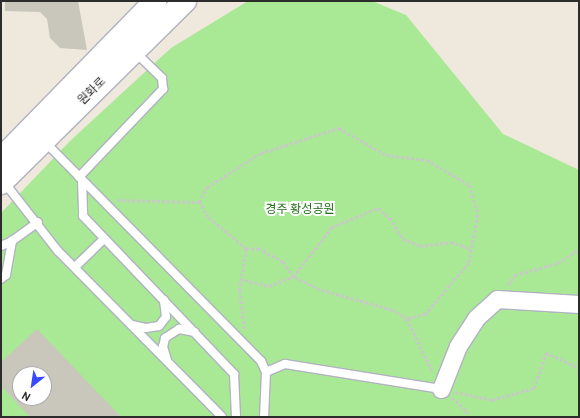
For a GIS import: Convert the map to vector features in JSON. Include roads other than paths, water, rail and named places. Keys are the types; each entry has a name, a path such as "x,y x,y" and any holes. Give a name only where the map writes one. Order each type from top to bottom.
{"main road":[{"name":"원화로","path":"1,159 155,1"},
{"name":"원화로","path":"2,182 185,1"}],"street":[{"path":"441,389 458,346 476,318 497,299 579,304"}],"lane":[{"path":"134,51 162,78 163,89 81,179 83,216 234,374 236,417"},
{"path":"44,141 262,361 266,372 264,417"},
{"path":"2,182 38,222 75,268 222,417"},
{"path":"1,246 12,241 38,222"},
{"path":"75,268 104,239"},
{"path":"1,279 6,275 12,241"},
{"path":"131,325 146,328 159,326 166,317 164,300"},
{"path":"167,362 163,346 165,338 179,329 195,332"},
{"path":"266,372 285,364 441,389"}],"park label":[{"name":"경주 황성공원","path":"300,211"}]}
